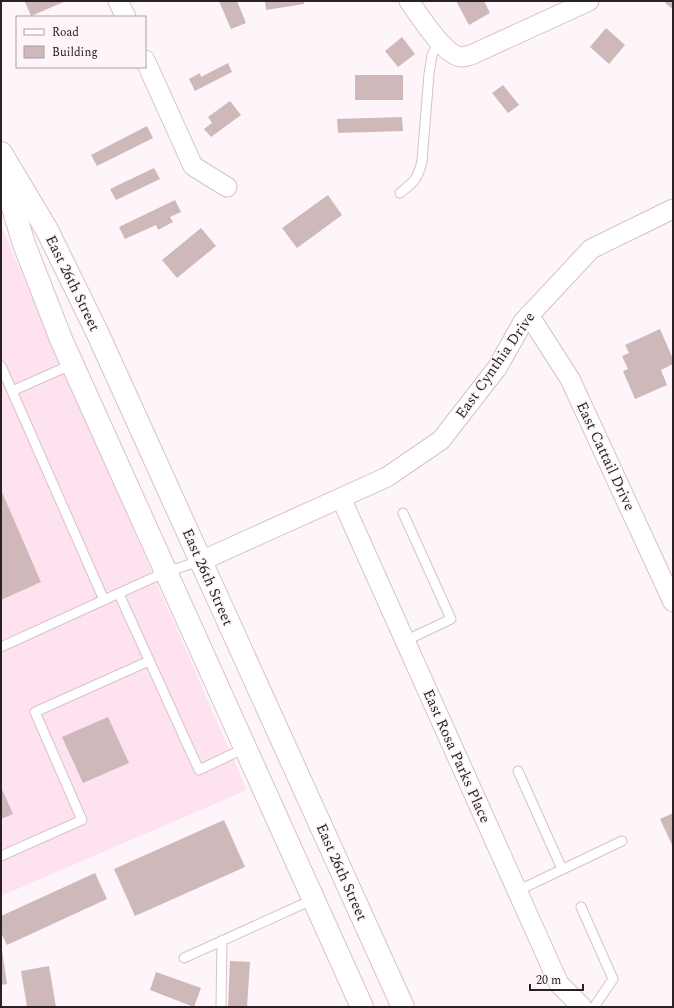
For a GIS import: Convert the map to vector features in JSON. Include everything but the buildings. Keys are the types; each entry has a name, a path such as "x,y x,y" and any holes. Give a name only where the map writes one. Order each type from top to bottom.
{"main road":[{"name":"East 26th Street","path":"1,153 47,230 97,332 403,1007"},
{"name":"East 26th Street","path":"1,166 24,244 61,339 362,1007"}],"street":[{"path":"118,1 126,16"},
{"path":"409,1 439,42 451,53 462,57 471,55 589,1"},
{"path":"146,62 193,166 227,187"},
{"name":"East Cynthia Drive","path":"201,561 387,477 441,440 497,368 523,322 591,249 673,209"},
{"name":"East Cattail Drive","path":"529,315 570,379 673,602"},
{"name":"East Rosa Parks Place","path":"341,498 559,984 582,1007"}],"lane":[{"path":"400,193 412,183 419,174 422,161 429,74 432,55 439,42"},
{"path":"12,391 73,364"},
{"path":"1,366 104,600"},
{"path":"403,513 451,619 405,641"},
{"path":"1,647 166,572 201,561"},
{"path":"119,594 199,770 246,748"},
{"path":"1,856 82,820 36,712 149,661"},
{"path":"518,771 562,869"},
{"path":"517,891 622,841"},
{"path":"184,958 314,898"},
{"path":"580,906 613,979 594,1007"},
{"path":"221,1007 222,941"}],"shaded area":[{"path":"1,226 247,790 1,896"}]}
